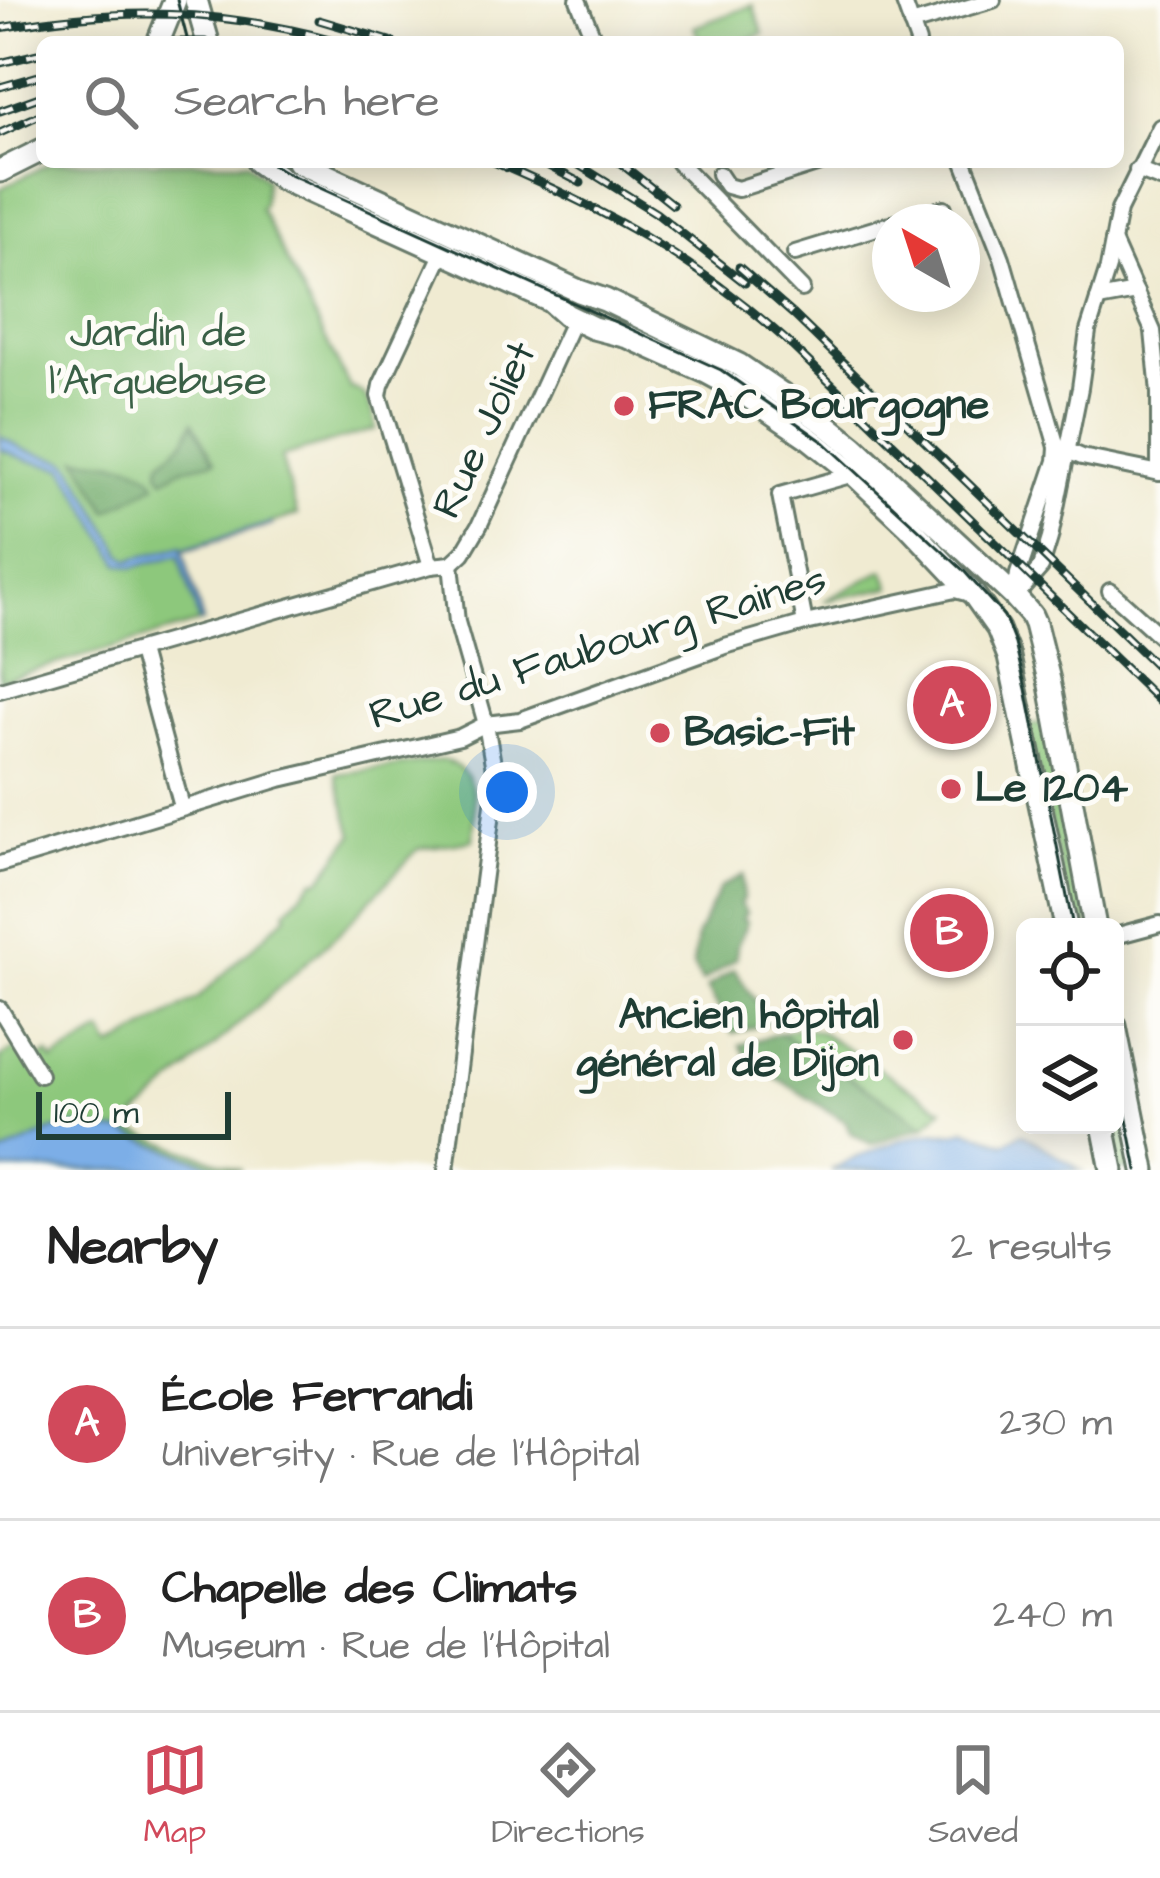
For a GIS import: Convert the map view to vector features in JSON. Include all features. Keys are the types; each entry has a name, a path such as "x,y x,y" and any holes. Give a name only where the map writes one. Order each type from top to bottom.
{"main road":[{"path":"161,36 180,1 204,36"},
{"path":"0,171 36,153"},
{"path":"267,168 550,301 593,328 628,337 734,387 854,474 974,596 998,629 1009,657 1064,918"},
{"path":"311,168 739,365 854,447 1015,597 1031,615 1040,643 1093,918"},
{"name":"Rue du Faubourg Raines","path":"974,596 1015,597"},
{"path":"1124,1071 1144,1170"},
{"path":"1105,1134 1112,1170"}],"street":[{"path":"578,0 593,36"},
{"path":"903,0 915,36"},
{"path":"910,24 993,0"},
{"path":"1015,597 1040,568 1051,534 1062,449 1074,418 1088,331 1119,210 1160,127"},
{"path":"684,168 802,290"},
{"path":"719,174 727,186 738,189 804,168"},
{"path":"966,168 1002,258 1062,449 1160,473 1153,331 1113,241"},
{"path":"1137,170 1160,179"},
{"path":"961,202 978,197"},
{"path":"795,254 872,230"},
{"path":"430,566 380,396 443,252"},
{"path":"1098,298 1136,292"},
{"name":"Rue Joliet","path":"451,565 479,526 574,319"},
{"path":"1048,416 1074,418"},
{"path":"806,623 781,495 854,474"},
{"path":"0,690 430,566 451,565 457,622 486,724 496,781 446,1170"},
{"name":"Rue du Faubourg Raines","path":"0,864 280,779 460,737 486,724 520,720 661,667 806,623 956,590 974,596"},
{"path":"1110,591 1160,636"},
{"path":"140,651 182,807"},
{"path":"1124,934 1160,924"},
{"path":"0,1009 40,1075"}],"green space":[{"path":"753,5 763,34 698,36 694,27"},
{"name":"Jardin de l'Arquebuse","path":"40,168 254,168 266,179 260,208 350,388 369,403 376,429 281,457 297,515 183,551 203,622 0,680 0,189"},
{"path":"193,422 215,461 183,468 164,479 159,472 161,462 185,440"},
{"path":"78,458 132,465 156,484 108,511"},
{"path":"884,570 891,587 824,601"},
{"path":"1048,721 1088,918 1072,918 1028,726"},
{"path":"443,760 470,782 473,840 418,849 342,930 124,1128 241,1170 225,1170 121,1132 0,1170 0,1058 25,1042 36,1060 48,1054 53,1061 102,1032 112,1048 198,998 287,915 285,911 314,880 321,879 353,835 336,774"},
{"path":"743,875 740,904 747,922 736,959 702,982 693,966 697,935 720,888"},
{"path":"734,969 770,1022 733,1034 707,988"},
{"path":"800,1027 822,1033 943,1109 925,1126 780,1033"},
{"path":"780,1033 925,1126 871,1144 850,1132 846,1122 749,1060 740,1045"},
{"path":"1124,1097 1138,1168 1118,1170 1111,1134 1124,1134"}],"water":[{"path":"0,436 71,465 129,560 272,525 183,551 203,622 199,622 179,555 134,567 120,564 64,468 0,449"},
{"path":"75,1126 121,1132 225,1170 0,1170 0,1155 53,1130"},
{"path":"965,1129 1005,1143 1024,1134 1081,1170 831,1170 906,1139"}],"tram line":[{"path":"177,0 186,36"},
{"path":"278,168 721,370 825,443 964,571 1004,616 1015,644 1071,918"},
{"path":"1124,1104 1137,1170"}],"railway":[{"path":"0,28 88,16 171,14 317,36"},
{"path":"319,20 373,36"},
{"path":"0,63 36,54"},
{"path":"0,87 36,77"},
{"path":"0,111 36,98"},
{"path":"0,133 36,117"},
{"path":"507,168 648,238 751,311 1160,702"},
{"path":"552,168 581,183"},
{"path":"584,168 656,213 745,283"},
{"path":"627,168 673,205"},
{"path":"739,267 1160,669"}],"place":[{"name":"FRAC Bourgogne","path":"624,406"},
{"name":"École Ferrandi","path":"952,705"},
{"name":"Basic-Fit","path":"660,733"},
{"name":"Le 1204","path":"951,789"},
{"name":"Chapelle des Climats","path":"949,933"},
{"name":"Ancien hôpital général de Dijon","path":"903,1040"}]}
